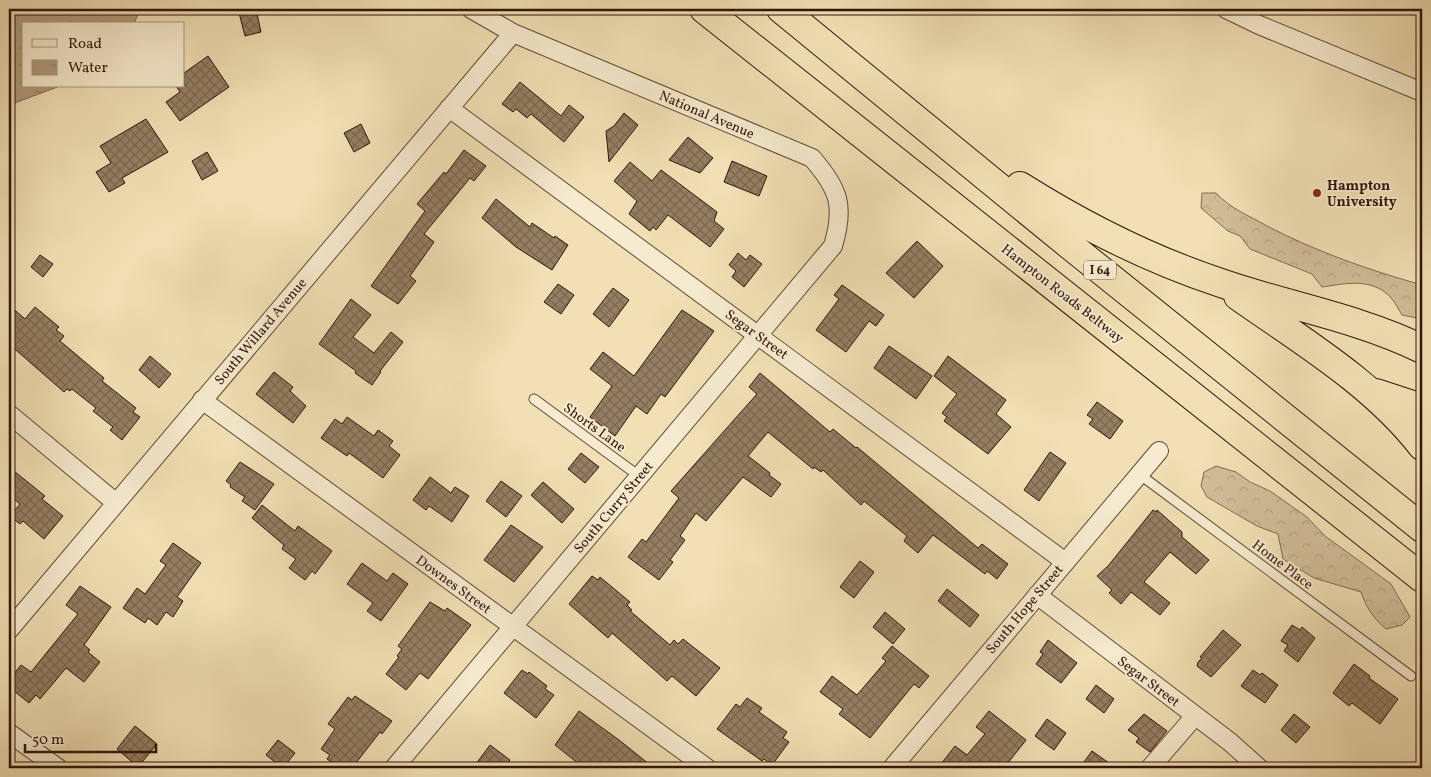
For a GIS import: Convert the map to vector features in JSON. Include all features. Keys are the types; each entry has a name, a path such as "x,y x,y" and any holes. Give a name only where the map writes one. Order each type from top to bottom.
{"highway":[{"name":"Hampton Roads Beltway","path":"704,9 1417,576"},
{"name":"I 64","path":"781,9 1074,249 1422,528"},
{"path":"916,119 1097,232 1140,253 1221,284 1307,308 1422,350"},
{"path":"1221,284 1366,389 1394,414 1422,446"},
{"path":"1366,389 1422,408"}],"street":[{"name":"National Avenue","path":"471,9 513,32 812,158 829,177 839,198 840,225 833,246"},
{"path":"1226,9 1259,25 1422,92"},
{"name":"South Willard Avenue","path":"9,630 513,32"},
{"name":"Segar Street","path":"449,108 1064,561"},
{"name":"South Curry Street","path":"394,768 833,246"},
{"name":"Downes Street","path":"202,400 707,768"},
{"path":"9,414 115,502"},
{"name":"South Hope Street","path":"892,768 1064,561 1159,451"},
{"name":"Segar Street","path":"1036,595 1241,751 1259,768"},
{"path":"1150,768 1195,716"},
{"path":"9,733 58,768"}],"lane":[{"name":"Shorts Lane","path":"534,399 639,476"},
{"name":"Home Place","path":"1139,474 1411,676"}],"green space":[{"path":"1202,193 1216,193 1246,215 1324,252 1363,267 1422,285 1422,319 1402,315 1390,297 1379,288 1355,283 1322,287 1312,274 1250,249 1240,236 1228,231 1201,208"},
{"path":"1216,466 1236,472 1250,482 1270,491 1307,517 1325,536 1391,584 1410,617 1402,625 1386,629 1370,612 1361,592 1314,578 1283,559 1278,534 1257,526 1207,497 1201,486 1204,472"}],"water":[{"path":"9,9 140,9 135,22 22,22 22,88 55,88 9,105"}],"building":[{"path":"238,9 256,9 261,32 245,36"},
{"path":"208,56 229,87 180,121 166,102 180,92 177,88 185,88 185,72"},
{"path":"520,82 561,116 569,105 584,117 564,142 531,114 527,118 516,109 513,112 502,104"},
{"path":"624,113 638,125 609,162 606,131 614,126"},
{"path":"146,119 168,152 122,178 125,183 109,192 96,172 111,163 100,146"},
{"path":"361,124 370,143 354,152 344,133"},
{"path":"688,137 713,158 700,173 669,160"},
{"path":"464,150 486,166 474,181 470,178 424,234 434,242 410,276 416,281 398,304 371,286 425,211 417,204 444,172 446,174"},
{"path":"207,152 218,171 202,180 192,161"},
{"path":"732,161 767,176 759,196 724,182"},
{"path":"630,162 652,181 661,170 717,212 714,221 724,229 710,247 668,215 656,230 653,227 650,231 629,214 637,201 614,181"},
{"path":"496,199 530,227 532,223 568,245 552,270 516,247 482,218"},
{"path":"917,241 943,266 914,298 886,273"},
{"path":"738,253 746,260 750,255 762,264 744,287 732,277 736,271 729,265"},
{"path":"40,255 53,264 43,277 31,267"},
{"path":"558,284 574,295 561,314 544,302"},
{"path":"842,285 884,315 876,326 869,321 846,352 816,330 839,299 834,295"},
{"path":"613,288 629,300 609,327 593,314"},
{"path":"351,299 371,315 353,337 374,353 391,332 403,342 380,371 372,385 319,344"},
{"path":"9,305 25,319 35,307 59,327 56,330 64,336 60,341 104,378 102,381 136,408 133,412 140,417 122,440 110,430 113,427 93,411 96,408 72,389 70,391 67,389 64,392 9,344"},
{"path":"682,310 714,331 665,397 661,394 647,414 636,406 615,436 590,417 612,386 590,369 603,352 634,376"},
{"path":"889,346 932,376 916,399 874,368"},
{"path":"150,356 171,374 159,388 139,370"},
{"path":"948,356 1006,400 996,414 1011,427 988,454 944,421 947,417 942,413 957,394 934,376"},
{"path":"274,372 293,387 290,391 306,406 293,423 256,394"},
{"path":"760,373 830,432 833,429 857,447 978,548 982,544 1008,564 997,579 987,571 985,574 933,535 918,553 904,541 907,536 864,501 861,505 823,470 821,472 814,467 813,469 768,432 748,456 781,484 771,497 743,477 706,521 696,513 680,536 685,540 670,560 673,562 659,580 628,557 642,539 646,542 679,498 671,491 757,394 749,387"},
{"path":"1097,402 1123,421 1110,439 1089,424 1093,419 1087,415"},
{"path":"347,417 374,436 378,430 393,441 389,446 400,455 383,478 349,453 347,456 321,438 335,419 342,424"},
{"path":"1050,452 1066,463 1039,501 1024,490"},
{"path":"581,453 599,467 585,483 568,469"},
{"path":"240,462 274,484 255,510 242,501 245,497 230,487 231,485 226,481"},
{"path":"9,467 45,496 42,499 63,516 44,539 23,521 20,524 10,516 20,504 9,495"},
{"path":"430,477 451,493 455,487 469,496 452,522 429,506 426,510 413,500"},
{"path":"501,481 522,496 506,517 486,501"},
{"path":"543,482 574,509 562,523 531,495"},
{"path":"262,505 295,531 298,526 332,551 315,574 312,571 305,580 289,568 296,559 282,549 284,545 252,518"},
{"path":"1153,510 1156,512 1157,510 1182,532 1182,537 1209,560 1196,574 1170,552 1144,582 1170,603 1160,615 1131,592 1121,604 1109,593 1112,590 1097,576 1108,566"},
{"path":"511,525 543,547 514,582 484,560"},
{"path":"173,543 201,563 177,597 183,601 173,617 166,612 157,625 148,618 145,623 123,608 137,588 145,594 166,565 160,561"},
{"path":"860,561 874,572 854,598 840,587"},
{"path":"362,563 387,581 393,573 408,584 381,621 367,611 373,603 347,584"},
{"path":"592,576 598,580 600,577 630,602 627,605 632,610 630,611 670,645 674,640 678,644 683,639 720,668 696,696 672,676 667,681 612,633 608,638 569,604"},
{"path":"80,586 111,607 84,645 90,650 88,652 100,662 84,682 66,668 40,699 36,695 29,703 9,687 9,680 21,665 31,672 78,614 66,605"},
{"path":"947,589 979,615 970,627 938,601"},
{"path":"430,602 445,611 447,608 471,625 428,679 420,673 406,690 386,674 399,657 397,656 402,649 398,646"},
{"path":"885,612 905,629 893,644 873,627"},
{"path":"1292,625 1300,630 1302,627 1315,638 1298,662 1284,651 1288,645 1281,641"},
{"path":"1223,630 1241,645 1211,677 1197,666 1198,662 1202,658 1200,657"},
{"path":"1048,640 1077,663 1061,683 1036,664 1043,654 1040,652"},
{"path":"892,646 929,676 919,688 914,684 870,738 839,714 843,709 820,692 832,676 857,695 886,661 882,658"},
{"path":"1354,664 1370,676 1369,678 1398,699 1380,724 1352,703 1349,706 1333,693"},
{"path":"522,670 528,674 529,672 547,686 545,689 554,695 536,718 504,693"},
{"path":"1253,670 1260,675 1262,673 1278,685 1265,703 1241,686"},
{"path":"1096,685 1114,699 1104,713 1086,699"},
{"path":"355,696 392,721 382,734 380,732 352,768 327,768 331,762 327,759 330,755 321,749 335,729 328,724 348,697 352,700"},
{"path":"747,698 762,708 759,712 787,732 783,738 789,742 772,765 764,759 762,761 717,729 736,704 740,707"},
{"path":"579,711 654,768 584,768 555,745"},
{"path":"989,711 1026,740 1004,768 938,768 955,746 967,755 985,734 976,727"},
{"path":"1144,714 1167,731 1150,752 1136,742 1139,738 1128,730"},
{"path":"1294,714 1310,727 1296,743 1281,730"},
{"path":"1047,719 1066,733 1054,750 1035,736"},
{"path":"135,726 157,744 138,767 117,749"},
{"path":"278,740 295,753 283,768 266,755"},
{"path":"490,745 510,760 504,768 473,768"},
{"path":"1092,751 1116,768 1092,768 1084,762"}],"place":[{"name":"Hampton University","path":"1317,193"}]}
